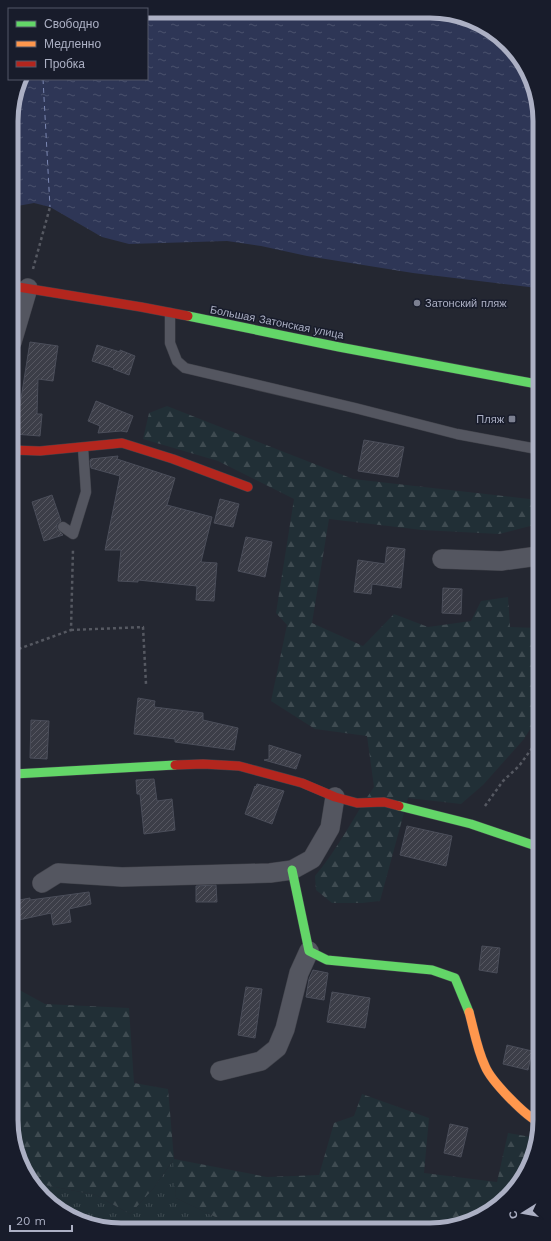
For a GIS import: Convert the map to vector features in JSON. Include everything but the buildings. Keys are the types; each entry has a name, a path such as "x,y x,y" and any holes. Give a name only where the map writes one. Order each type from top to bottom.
{"street":[{"name":"Большая Затонская улица","path":"20,287 170,313 339,347 533,383"},
{"path":"18,301 20,287"},
{"path":"18,450 40,451 83,448 122,442 248,487"},
{"path":"442,559 501,561 533,557"},
{"path":"18,774 203,764 239,766 302,783 335,797 357,803 384,802 471,824 533,845"},
{"path":"42,883 58,874 122,877 270,873 292,870 312,859 330,828 335,797"},
{"path":"220,1071 261,1061 276,1048 284,1029 299,973 309,951 292,870"},
{"path":"309,951 327,960 432,970 455,978 468,1008 477,1044 485,1067 506,1095 533,1120"}],"lane":[{"path":"170,313 170,343 177,362 185,368 355,408 457,434 533,448"},
{"path":"63,527 73,534 86,492 83,448"}],"path":[{"path":"20,287 50,207"},
{"path":"71,630 73,534"},
{"path":"18,649 71,630 143,627 146,684"},
{"path":"471,824 503,781 519,766 533,747"}],"green space":[{"path":"167,406 353,479 533,499 533,525 499,534 422,530 329,519 312,623 363,646 394,614 428,627 471,621 481,601 508,597 510,627 533,628 533,724 524,739 483,785 461,804 408,798 380,901 362,903 332,903 316,890 315,876 331,855 374,787 367,736 315,729 271,701 287,625 276,613 294,499 218,461 143,439 149,413"},
{"path":"18,989 45,1004 129,1008 134,1083 168,1089 174,1159 267,1177 319,1175 334,1123 354,1116 362,1094 429,1118 424,1173 497,1182 508,1133 531,1137 528,1153 519,1172 503,1193 482,1209 457,1219 443,1222 228,1223 176,1198 173,1160 153,1189 130,1214 96,1195 40,1184 26,1159 19,1133 18,1120"},
{"path":"174,1159 176,1198 228,1223 121,1223 101,1221 69,1209 58,1202 40,1184 96,1195 130,1214 153,1189"}],"water":[{"path":"148,18 430,18 463,23 493,39 512,58 525,82 532,108 533,288 413,273 307,256 261,246 227,241 129,244 102,237 50,207 34,203 18,206 18,114 23,88 27,80 148,80"}],"ferry route":[{"path":"43,80 50,207"}],"traffic: fast":[{"path":"188,316 339,347 533,383"},
{"path":"18,774 175,765"},
{"path":"399,806 471,824 533,845"},
{"path":"292,870 309,951 327,960 432,970 455,978 469,1012"}],"traffic: slow":[{"path":"469,1012 480,1053 488,1072 501,1089 533,1118"}],"traffic: jam":[{"path":"18,287 188,316"},
{"path":"18,450 40,451 122,443 173,459 248,487"},
{"path":"175,765 203,764 239,766 302,783 335,797 357,803 384,802 399,806"}],"place":[{"name":"Затонский пляж","path":"417,303"},
{"name":"Пляж","path":"512,419"}]}
